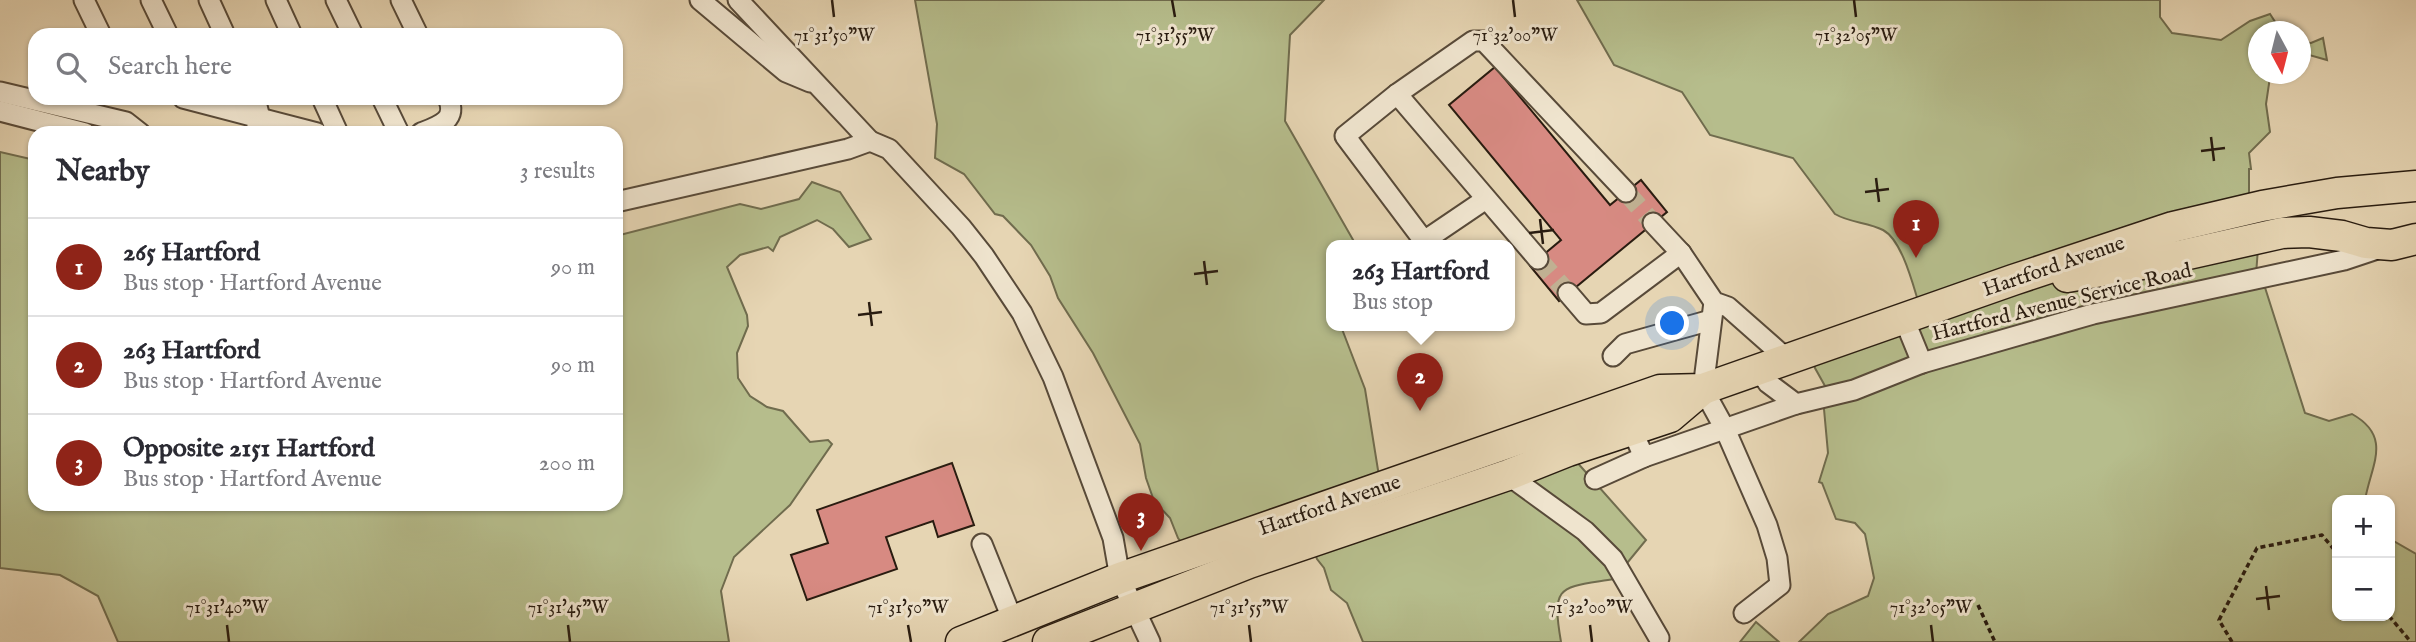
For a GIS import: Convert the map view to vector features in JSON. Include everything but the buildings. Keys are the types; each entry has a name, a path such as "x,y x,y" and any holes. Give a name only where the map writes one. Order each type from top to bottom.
{"highway":[{"name":"Hartford Avenue","path":"961,642 1121,578 1660,390 1703,388 2173,227 2262,206 2325,195 2416,187"},
{"path":"1974,294 2148,263 2282,233 2309,232 2342,236 2366,243 2404,242"},
{"name":"Hartford Avenue","path":"1048,642 1249,563 1670,417 1703,388"}],"street":[{"path":"84,0 98,28"},
{"path":"151,0 165,28"},
{"path":"209,0 222,28"},
{"path":"276,0 289,28"},
{"path":"336,0 350,28"},
{"path":"401,0 415,28"},
{"path":"700,0 786,72 816,85"},
{"path":"737,0 870,141 889,149 961,228 984,256 1022,313 1053,377 1113,538 1121,578 1150,642"},
{"path":"1423,240 1345,136 1397,94 1473,41 1484,41 1626,192"},
{"path":"0,92 28,99"},
{"path":"1397,94 1538,259"},
{"path":"55,105 126,122 131,126"},
{"path":"207,105 257,125 256,105"},
{"path":"325,105 335,126"},
{"path":"385,105 396,126"},
{"path":"437,126 452,114 451,105"},
{"path":"0,111 58,126"},
{"path":"623,200 848,149 870,141"},
{"path":"1425,240 1486,199"},
{"path":"1653,223 1681,253 1712,311 1703,388 1725,429 1767,525 1777,558 1780,585 1744,613"},
{"name":"Hartford Avenue Service Road","path":"1595,479 1644,457 1796,404 1854,390 1922,363 2093,314 2344,260 2404,242"},
{"path":"1568,293 1586,314 1601,313 1681,253"},
{"path":"1613,356 1625,344 1728,307 1788,360"},
{"path":"1904,319 1922,363"},
{"path":"1759,370 1768,383 1796,404"},
{"path":"1632,430 1644,457"},
{"path":"1508,475 1585,531 1613,559 1659,638"},
{"path":"982,544 1013,621"}],"path":[{"path":"2232,642 2219,620 2257,548 2322,535 2332,547"},
{"path":"1978,605 1994,642"},
{"path":"2393,621 2411,642"}],"green space":[{"path":"915,0 1324,0 1290,35 1285,121 1353,240 1326,240 1326,331 1343,331 1365,389 1382,495 1559,442 1646,540 1614,579 1582,584 1564,592 1557,609 1561,642 1363,642 1347,603 1331,590 1307,531 1302,528 1199,566 1178,538 1170,518 1154,501 1146,478 1140,444 1093,353 1058,298 1050,276 1031,245 1003,216 995,214 964,174 935,158 937,124"},
{"path":"1577,0 2160,0 2160,17 2172,33 2221,40 2248,22 2248,84 2269,84 2266,104 2270,132 2249,153 2249,194 2258,248 2256,275 2261,275 2305,413 2329,421 2352,414 2365,423 2376,442 2366,495 2332,495 2332,621 2395,621 2395,542 2416,554 2416,642 1799,642 1828,614 1868,596 1874,578 1865,534 1855,523 1836,519 1822,483 1819,482 1828,453 1823,398 1825,386 1815,368 1809,346 1919,304 1910,275 1890,235 1877,227 1835,214 1793,158 1710,135 1682,92 1614,65"},
{"path":"2270,14 2275,21 2250,21"},
{"path":"2323,38 2327,60 2311,55 2311,43"},
{"path":"0,152 28,158 28,511 623,511 623,234 740,204 761,209 799,199 812,182 840,192 871,239 849,247 833,229 817,220 780,237 773,251 768,247 740,255 727,267 747,315 748,326 737,353 738,378 750,396 767,407 783,411 810,442 828,440 832,444 790,505 734,557 721,591 729,642 118,642 98,596 60,575 0,568"},
{"path":"1756,622 1779,642 1740,642"}],"tunnel":[{"path":"1626,192 1653,223"},
{"path":"1538,259 1568,293"}],"place":[{"name":"265 Hartford","path":"1916,258"},
{"name":"263 Hartford","path":"1420,411"},
{"name":"Opposite 2151 Hartford","path":"1141,551"}]}
